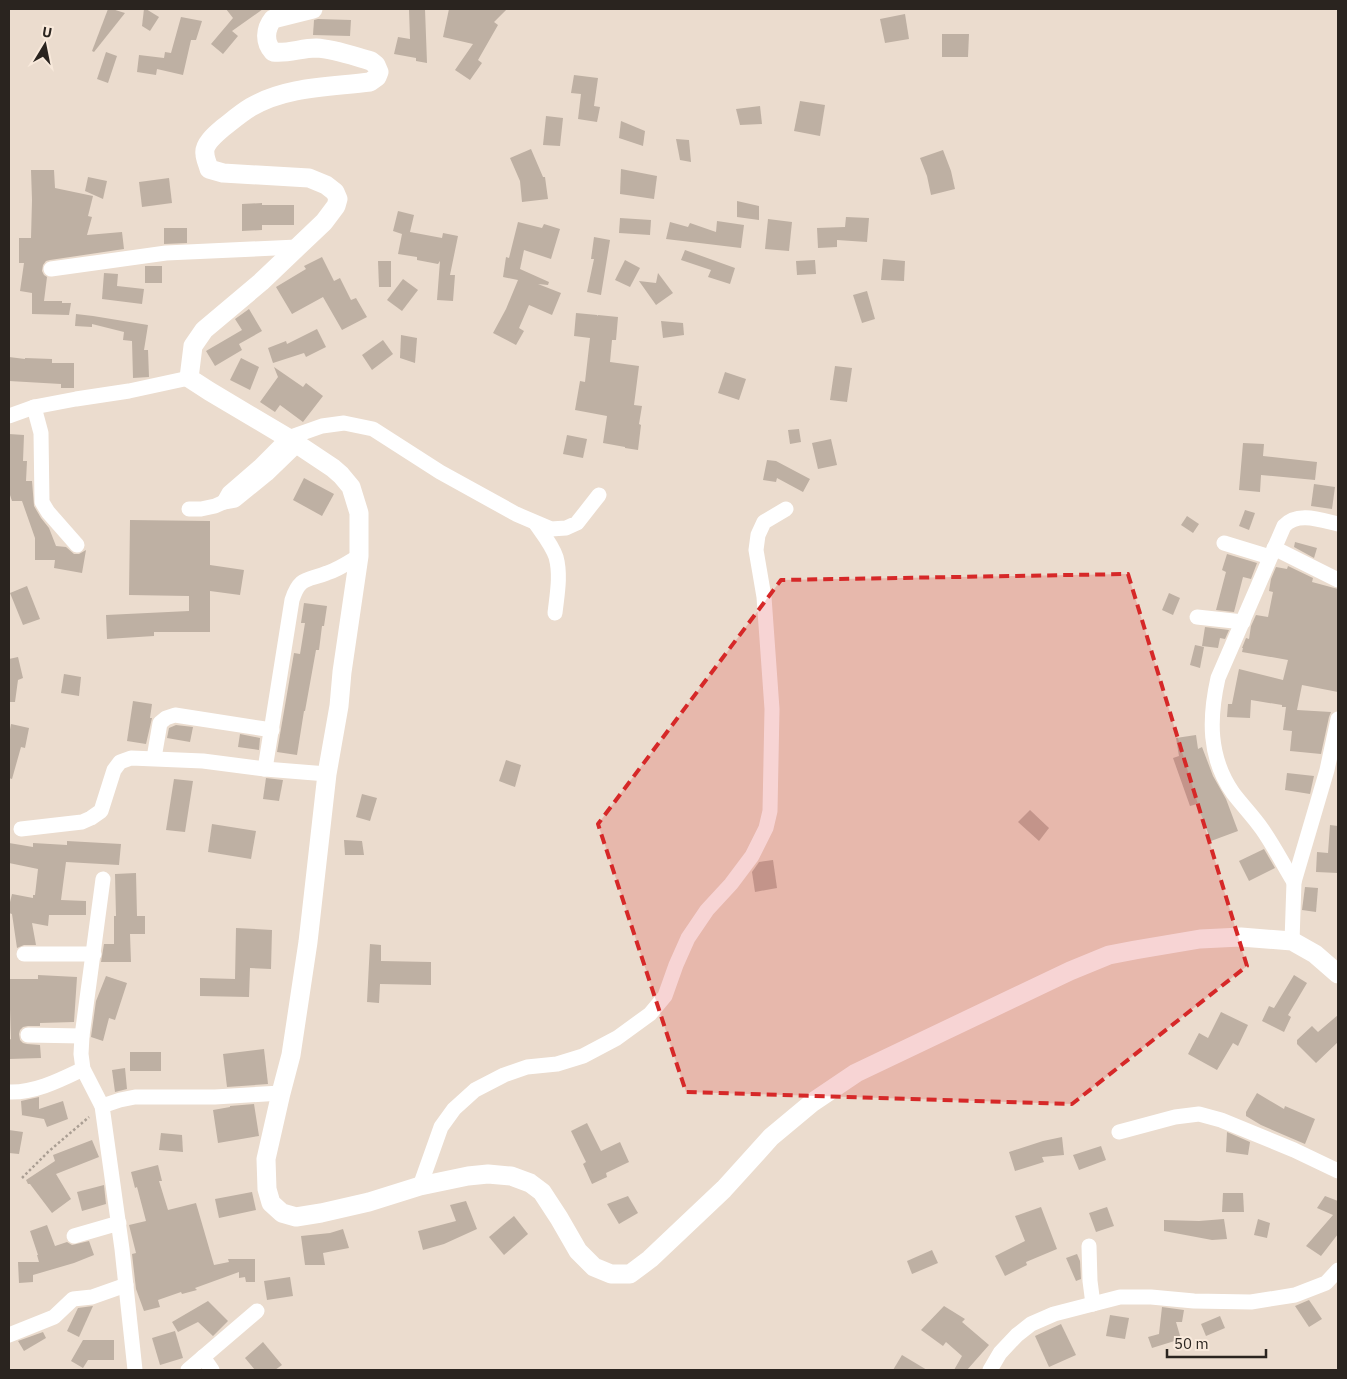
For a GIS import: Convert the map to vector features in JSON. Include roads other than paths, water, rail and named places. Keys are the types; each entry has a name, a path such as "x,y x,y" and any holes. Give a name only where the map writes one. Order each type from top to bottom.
{"street":[{"path":"189,378 193,346 204,330 261,282 324,222 336,206 338,200 336,192 326,184 309,178 214,172 209,169 204,153 205,148 213,138 232,120 252,106 268,99 312,88 370,82 377,77 379,72 376,65 371,61 331,50 309,48 288,52 273,52 268,46 267,32 269,23 273,19 313,9"},
{"path":"51,269 166,253 297,247"},
{"path":"9,416 34,407 128,391 189,378 217,396 295,439 333,468 350,487 359,513 359,556 342,672 339,706 327,774 308,942 291,1056 266,1159 267,1189 270,1203 282,1213 296,1217 321,1214 420,1186 468,1176 488,1174 511,1176 530,1183 542,1192 578,1251 594,1267 611,1274 630,1274 650,1259 717,1196 771,1138 813,1102 856,1073 1061,975 1109,955 1200,939 1241,937 1292,941 1315,954 1338,974"},
{"path":"34,407 42,433 42,502 48,512 77,545"},
{"path":"189,509 201,509 224,502 229,493 295,439 322,426 344,423 373,429 440,472 536,524 550,529 566,528 577,523 599,495"},
{"path":"420,1186 442,1127 454,1109 475,1090 504,1075 527,1067 556,1064 583,1056 617,1038 650,1014 665,996 688,938 707,910 731,884 752,856 766,828 770,811 772,709 764,597 756,550 758,535 764,522 786,509"},
{"path":"1294,882 1261,828 1231,791 1217,763 1213,748 1212,729 1215,690 1218,678 1284,526 1293,519 1311,518 1338,524"},
{"path":"536,524 550,544 556,558 558,575 555,613"},
{"path":"1224,544 1272,553 1338,580"},
{"path":"266,769 294,593 301,583 308,578 328,573 359,556"},
{"path":"1198,617 1243,622"},
{"path":"154,758 160,723 166,718 175,715 272,730"},
{"path":"1292,941 1294,882 1327,770 1338,719"},
{"path":"22,830 82,822 91,818 101,810 114,770 120,762 131,758 203,762 327,774"},
{"path":"103,879 81,1054 83,1069 102,1106 119,1224 135,1370"},
{"path":"24,954 94,954"},
{"path":"28,1035 82,1036"},
{"path":"9,1092 53,1084 83,1069"},
{"path":"102,1106 135,1097 215,1097 281,1093"},
{"path":"1119,1132 1175,1116 1199,1114 1230,1124 1338,1170"},
{"path":"74,1236 119,1224"},
{"path":"1090,1246 1092,1304"},
{"path":"990,1370 1000,1353 1016,1335 1031,1324 1054,1314 1120,1297 1250,1302 1295,1296 1326,1283 1338,1270"},
{"path":"9,1335 54,1317 73,1299 92,1297 126,1285"},
{"path":"188,1370 257,1311"},
{"path":"204,1356 212,1370"}]}
